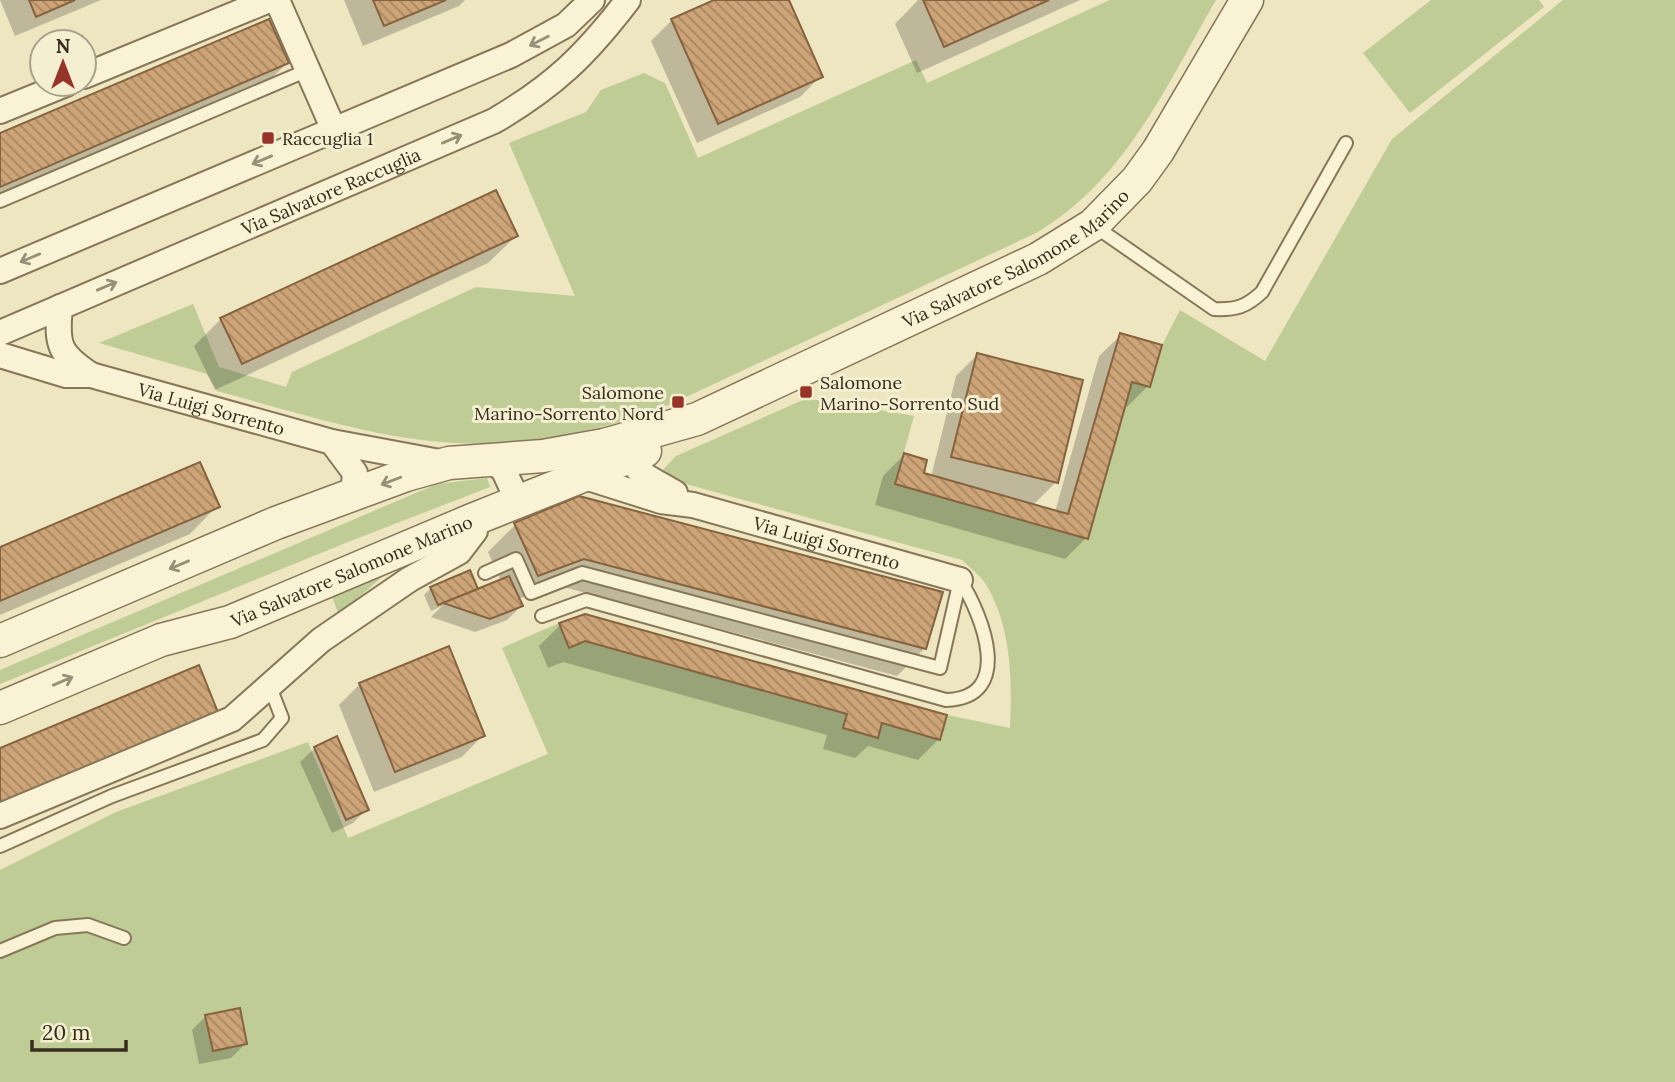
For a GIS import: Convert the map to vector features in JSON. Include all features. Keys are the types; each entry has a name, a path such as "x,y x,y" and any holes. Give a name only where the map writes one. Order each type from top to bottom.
{"street":[{"path":"98,70 268,0"},
{"path":"276,0 334,130"},
{"path":"0,271 546,38 581,13 593,0"},
{"name":"Via Salvatore Raccuglia","path":"0,333 494,121 564,74 591,48 628,0"},
{"name":"Via Salvatore Salomone Marino","path":"0,640 276,523 449,463 618,447 697,419 1038,259 1093,225 1137,180 1158,151 1247,0"},
{"path":"0,111 32,98"},
{"path":"60,307 57,329 62,352 71,362 92,375"},
{"path":"0,355 66,375 92,375"},
{"name":"Via Luigi Sorrento","path":"92,375 332,442 449,463"},
{"path":"332,442 355,473 354,495"},
{"path":"493,460 504,471 515,494 586,458 618,447 635,469 649,481 693,505"},
{"name":"Via Salvatore Salomone Marino","path":"0,708 161,640 230,622 437,537 515,494 582,476 618,447"},
{"path":"582,476 661,501 693,505"},
{"name":"Via Luigi Sorrento","path":"693,505 960,580"},
{"path":"0,816 232,719 321,640 411,579 459,552 475,531 472,520"}],"lane":[{"path":"0,201 308,70"},
{"path":"1093,225 1214,309 1235,310 1249,304 1262,292 1346,143"},
{"path":"485,573 516,559 531,593 582,573 940,668 960,580"},
{"path":"542,616 586,600 946,700 958,700 977,691 986,677 987,664 986,637 975,603 960,580"},
{"path":"0,846 112,796 263,740 282,718 270,687"},
{"path":"0,951 55,928 88,925 124,939"}],"green space":[{"path":"1110,0 1216,0 1141,129 1095,187 1067,212 1036,233 654,412 598,428 542,439 466,444 430,441 358,429 217,391 207,374 99,343 193,304 219,367 286,387 292,372 476,287 575,296 509,143 586,112 601,90 644,73 665,83 698,158 916,60 927,83"},
{"path":"1431,0 1539,0 1544,7 1410,113 1363,53"},
{"path":"1563,0 1675,0 1675,1082 0,1082 0,870 116,812 308,742 348,838 548,754 502,648 559,623 569,648 585,641 847,714 843,728 877,738 882,723 940,739 947,715 1010,728 1009,656 1002,621 986,584 962,560 675,481 662,471 676,456 803,400 822,400 914,416 895,484 1088,538 1132,382 1150,387 1162,345 1180,310 1265,361 1392,139"},
{"path":"487,478 490,487 0,684 0,670 437,484"},
{"path":"410,559 383,576 339,615 330,592"}],"building":[{"path":"29,0 75,0 36,17"},
{"path":"373,0 446,0 384,26"},
{"path":"714,0 789,0 823,77 718,124 671,19"},
{"path":"923,0 1049,0 944,47"},
{"path":"269,19 289,63 0,187 0,133 83,98 98,98 98,91"},
{"path":"496,190 518,236 242,364 220,318"},
{"path":"1120,333 1162,345 1150,387 1132,382 1088,539 895,484 904,453 927,460 924,473 1068,514"},
{"path":"977,353 1083,380 1058,483 951,457"},
{"path":"200,462 220,507 0,601 0,547"},
{"path":"579,496 943,592 926,649 584,559 538,576 514,523"},
{"path":"470,570 478,589 438,605 430,587"},
{"path":"509,576 523,606 490,619 443,603"},
{"path":"585,614 947,715 940,740 882,723 878,738 843,728 847,714 585,641 569,648 559,623"},
{"path":"449,646 485,736 395,772 359,683"},
{"path":"199,665 219,715 0,805 0,748"},
{"path":"337,736 369,810 346,820 314,747"},
{"path":"240,1008 247,1044 213,1051 205,1015"}],"place":[{"name":"Raccuglia 1","path":"268,138"},
{"name":"Salomone Marino-Sorrento Sud","path":"806,392"},
{"name":"Salomone Marino-Sorrento Nord","path":"678,402"}]}
